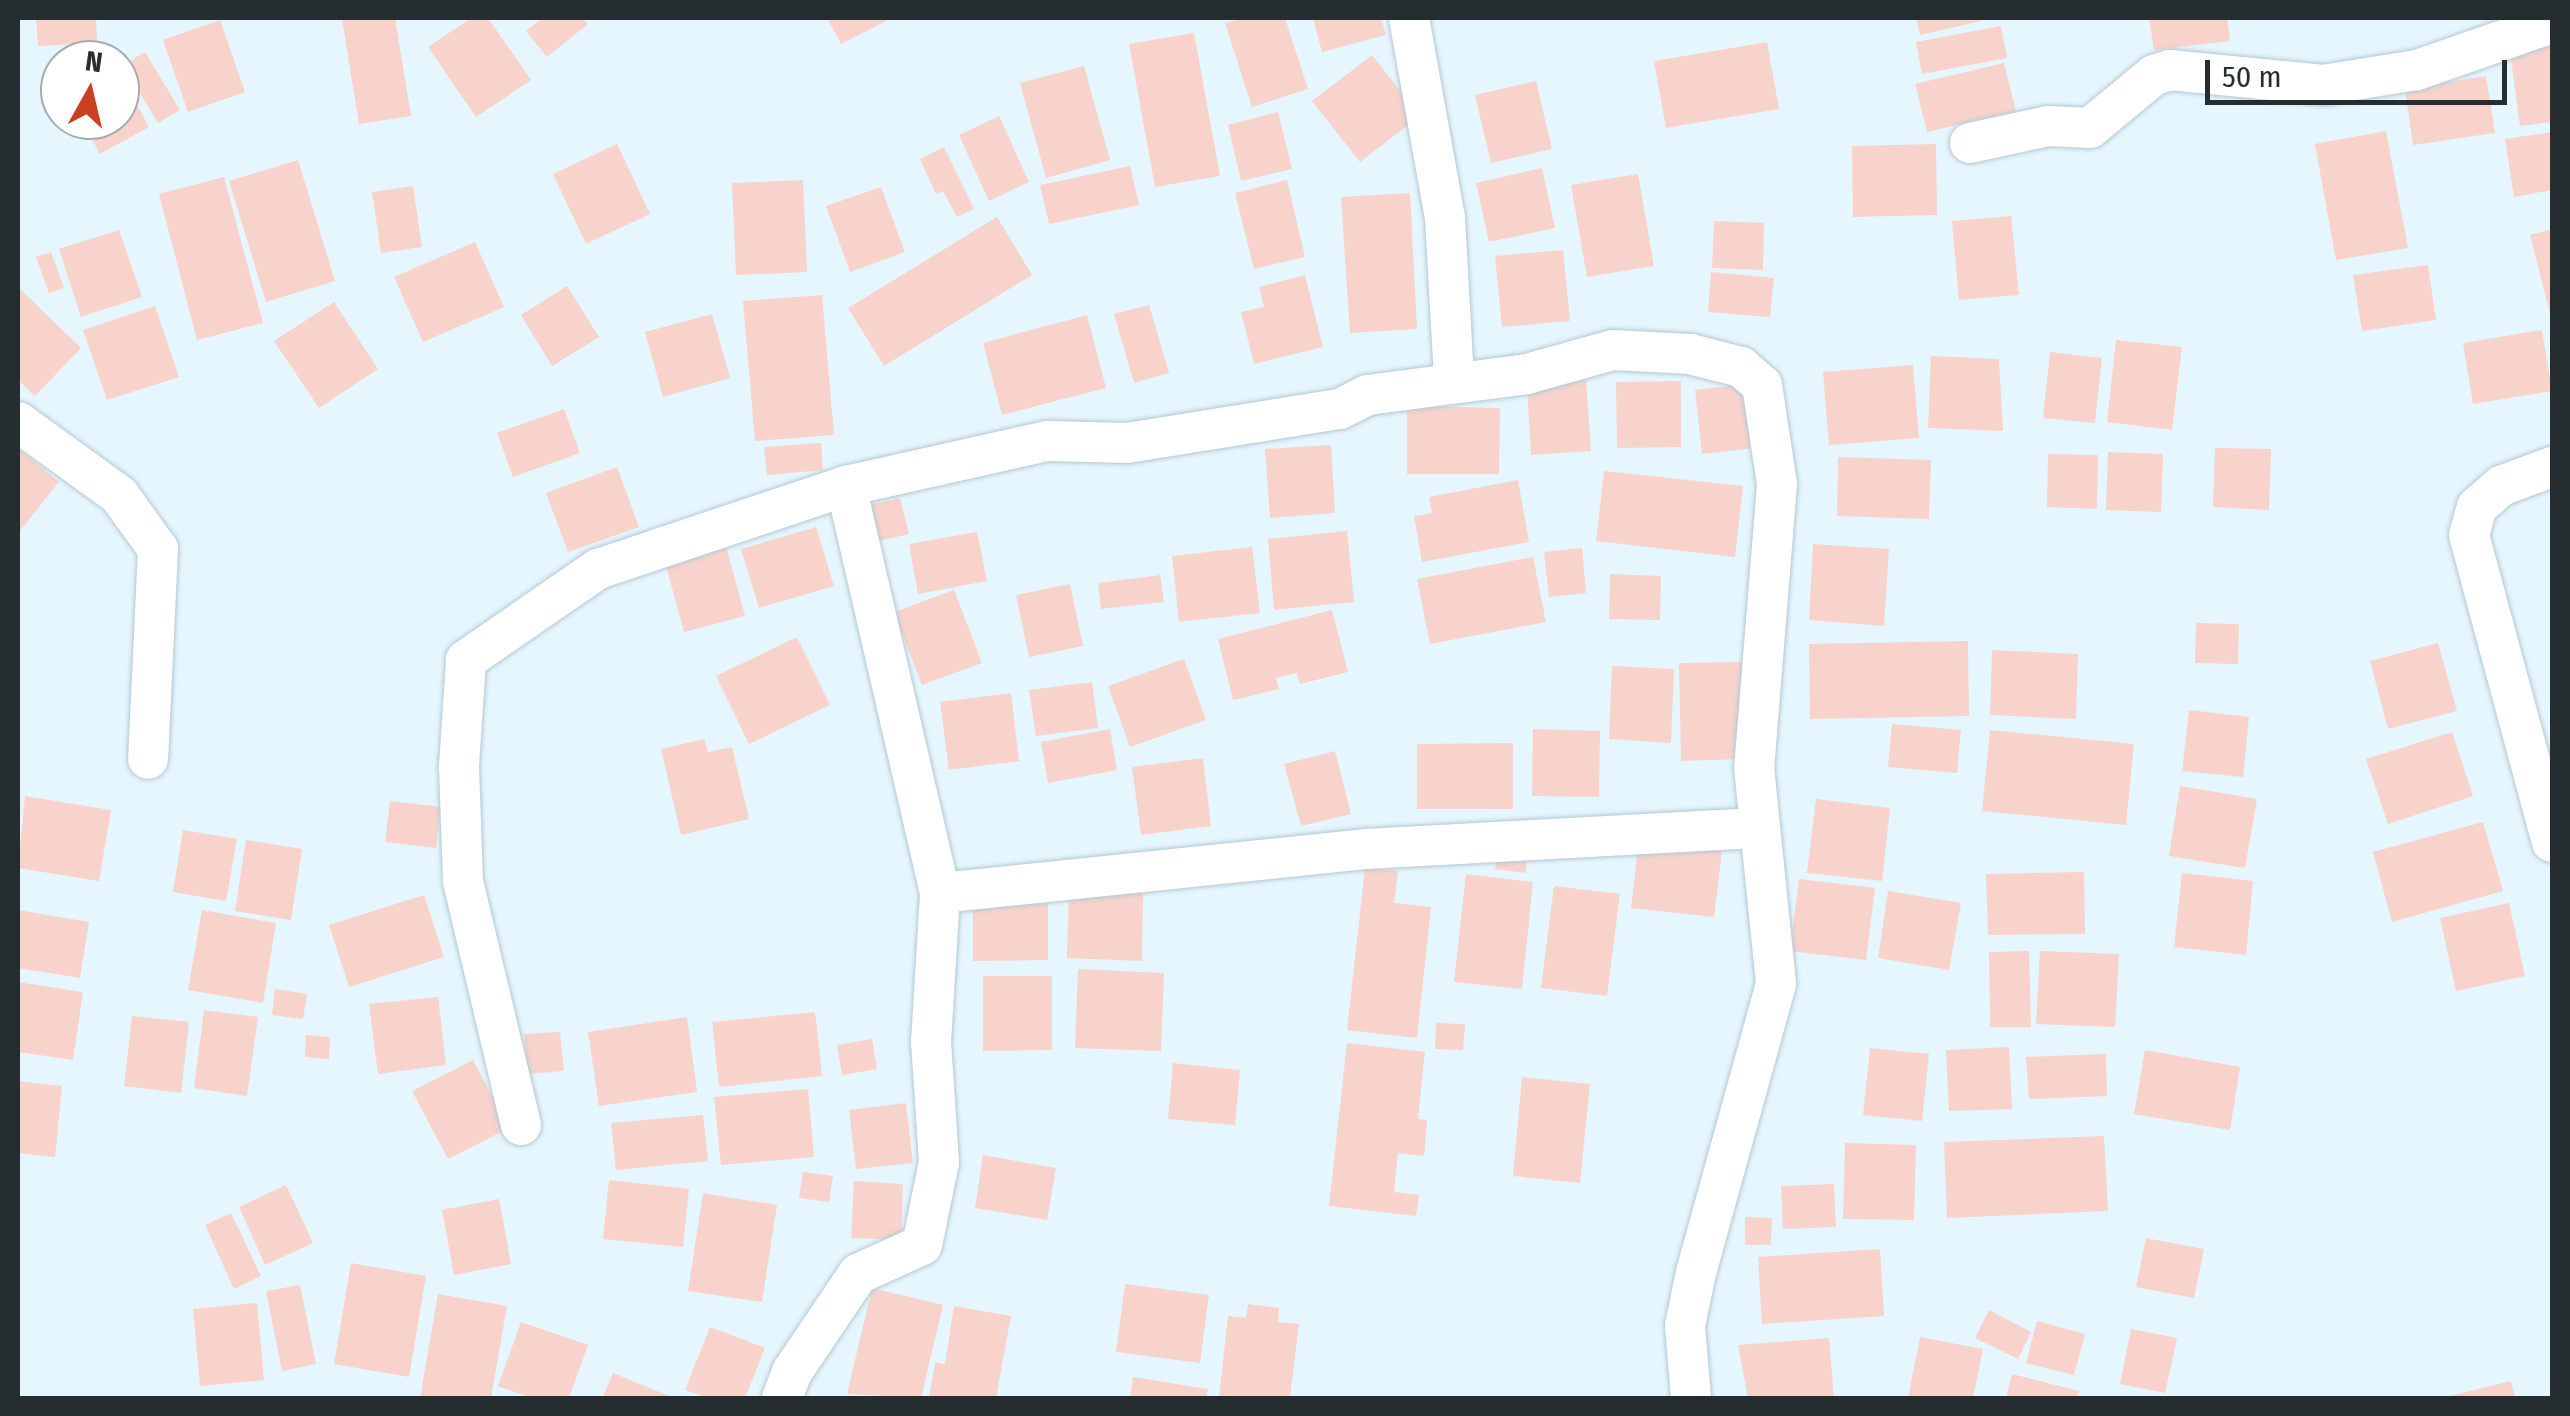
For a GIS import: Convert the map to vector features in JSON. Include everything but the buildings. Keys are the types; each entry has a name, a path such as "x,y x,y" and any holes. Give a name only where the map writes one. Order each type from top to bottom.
{"street":[{"path":"1409,18 1445,218 1454,380"},
{"path":"1970,143 2048,126 2090,128 2154,75 2170,70 2323,85 2417,70 2552,24"},
{"path":"521,1125 463,882 459,766 466,660 598,570 846,486 1048,441 1127,443 1340,409 1368,396 1454,380 1484,382 1642,348 1741,367 1762,386 1777,484 1776,556 1756,692 1759,828 1776,984 1692,1290 1685,1326 1691,1398"},
{"path":"18,422 119,496 158,550 148,759"},
{"path":"2552,467 2501,486 2477,507 2469,535 2552,842"},
{"path":"782,1398 792,1372 858,1274 922,1245 939,1162 931,1042 940,893 846,486"},
{"path":"940,893 1367,849 1759,828"}]}
